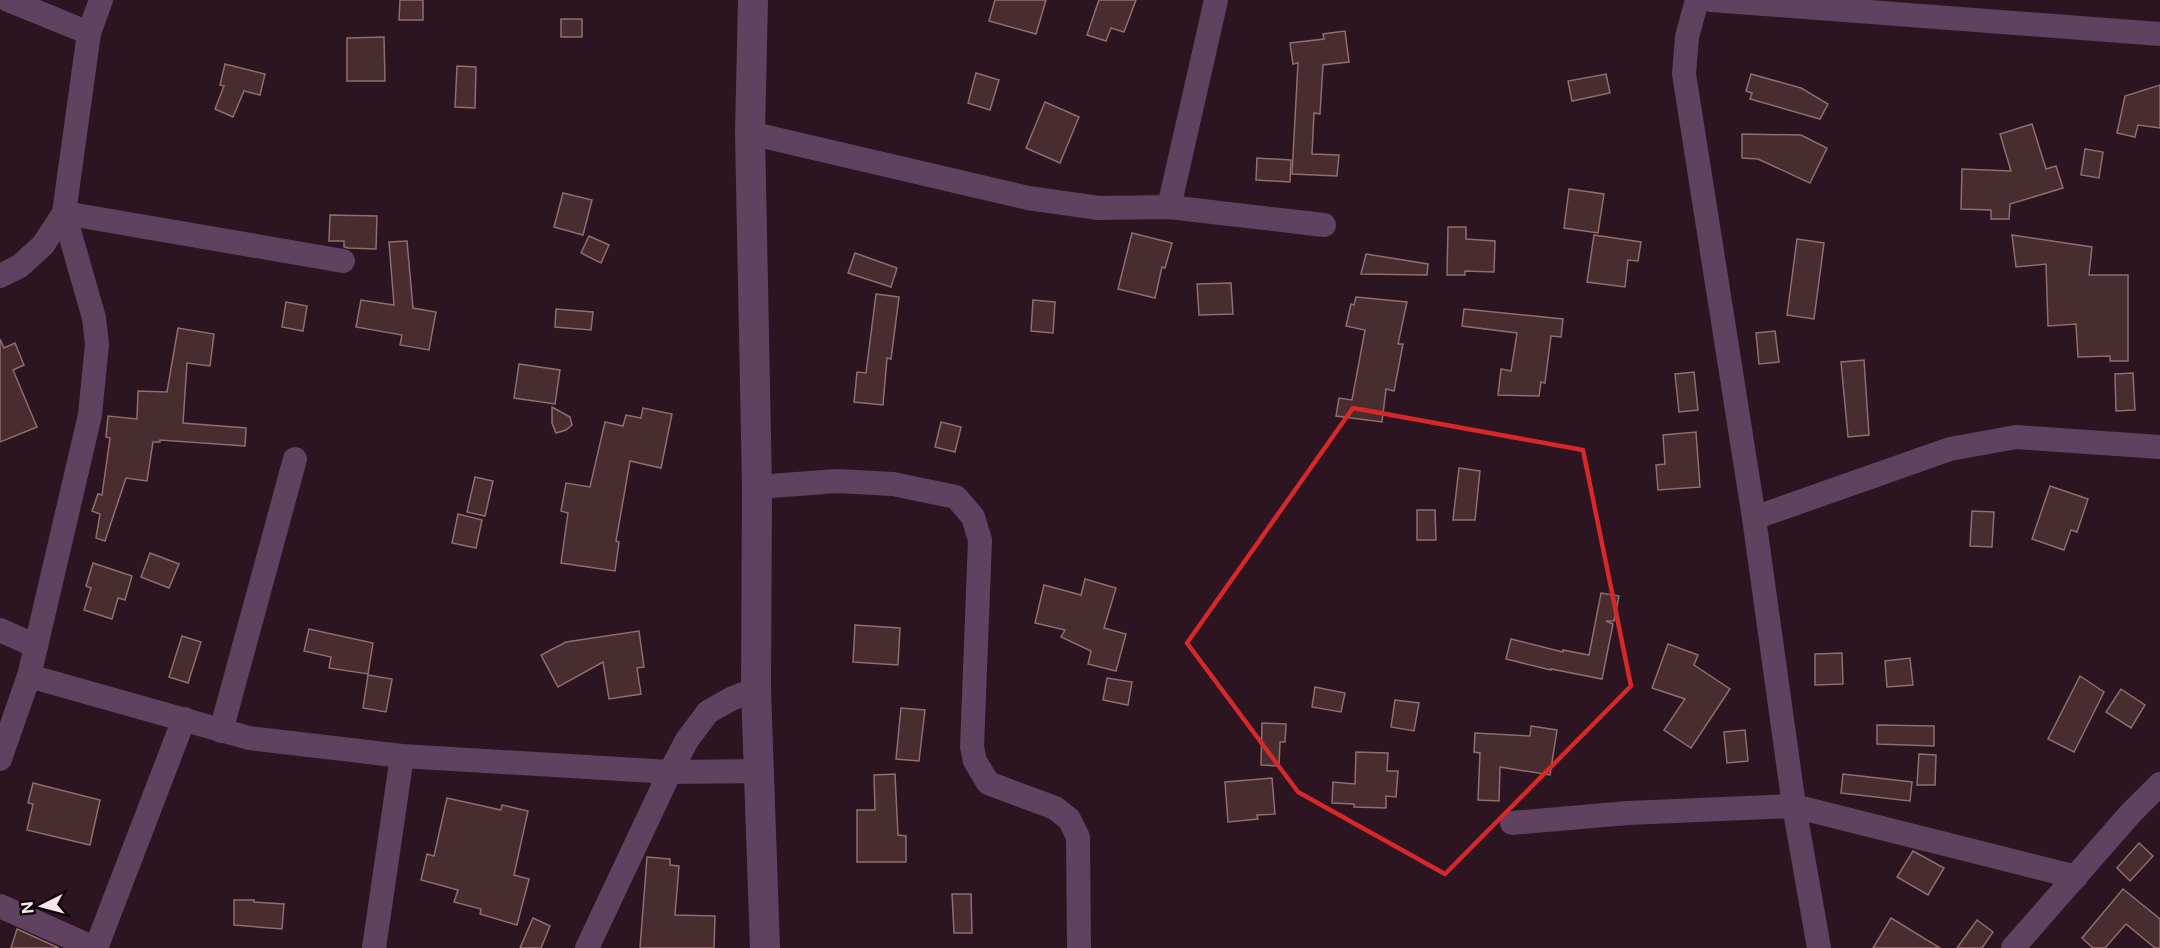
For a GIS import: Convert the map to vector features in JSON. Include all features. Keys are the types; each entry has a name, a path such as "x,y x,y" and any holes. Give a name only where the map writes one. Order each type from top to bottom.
{"street":[{"path":"8,0 89,33"},
{"path":"0,759 29,676 90,415 95,369 94,318 64,213 89,33 101,0"},
{"path":"753,0 750,133 757,487 756,689 765,948"},
{"path":"1169,207 1216,0"},
{"path":"1697,0 1687,37 1684,74 1754,518 1794,806 1819,948"},
{"path":"1711,0 2160,34"},
{"path":"750,133 1028,198 1099,208 1169,207 1324,225"},
{"path":"64,213 343,261"},
{"path":"0,276 20,266 43,245 64,213"},
{"path":"1754,518 1950,449 1983,442 2016,438 2160,447"},
{"path":"221,731 295,459"},
{"path":"757,487 837,481 892,484 956,497 966,506 973,517 980,540 972,747 975,761 988,783 1055,808 1069,819 1078,837 1078,948"},
{"path":"0,630 36,645"},
{"path":"29,676 249,738 402,756 670,772 759,771"},
{"path":"587,948 687,740 708,712 756,689"},
{"path":"0,906 95,948 184,719"},
{"path":"374,948 402,756"},
{"path":"2013,948 2130,814 2160,784"},
{"path":"1512,823 1628,813 1794,806 2076,877"}],"highlighted area":[{"path":"1353,408 1583,450 1631,686 1445,874 1298,792 1187,643"}],"building":[{"path":"400,0 423,0 423,20 399,20"},
{"path":"995,0 1046,0 1036,34 989,21"},
{"path":"1099,0 1136,0 1124,32 1111,28 1106,41 1087,35"},
{"path":"561,19 582,19 582,37 561,37"},
{"path":"1345,31 1349,62 1323,65 1320,114 1314,113 1312,154 1339,155 1337,176 1292,174 1298,63 1293,64 1290,43 1324,39 1323,34"},
{"path":"384,37 385,81 347,81 347,38"},
{"path":"225,64 265,74 260,95 244,91 233,117 215,109 224,86 220,85"},
{"path":"457,66 476,67 475,108 455,107"},
{"path":"976,73 999,80 990,110 968,103"},
{"path":"1606,74 1610,93 1572,101 1568,81"},
{"path":"1751,74 1801,88 1828,104 1820,119 1750,99 1752,93 1746,91"},
{"path":"2160,85 2160,128 2138,125 2135,137 2117,133 2125,96"},
{"path":"1045,102 1079,117 1060,163 1026,148"},
{"path":"2032,124 2046,169 2056,166 2063,188 2010,204 2009,219 1991,219 1991,210 1961,209 1962,169 2011,171 2000,134"},
{"path":"1742,134 1801,135 1827,148 1810,183 1758,159 1742,158"},
{"path":"2085,149 2103,152 2099,178 2081,175"},
{"path":"1257,158 1291,160 1290,182 1256,180"},
{"path":"1569,189 1604,194 1598,233 1564,228"},
{"path":"563,193 592,200 583,235 554,227"},
{"path":"330,215 377,216 376,249 348,248 344,247 344,241 329,241"},
{"path":"1448,227 1466,227 1466,239 1495,241 1494,272 1465,271 1465,275 1447,275"},
{"path":"1132,233 1172,243 1165,268 1162,267 1155,298 1118,289"},
{"path":"1594,235 1641,242 1638,261 1628,260 1625,287 1587,282"},
{"path":"2012,235 2092,247 2089,275 2128,275 2128,361 2110,361 2110,356 2078,357 2076,324 2048,326 2046,264 2016,267"},
{"path":"589,236 609,245 601,263 581,253"},
{"path":"1797,239 1824,243 1814,319 1787,315"},
{"path":"407,241 413,308 436,312 429,350 400,345 402,335 356,327 361,300 394,305 389,242"},
{"path":"855,253 897,268 891,287 848,273"},
{"path":"1366,254 1428,264 1427,275 1361,274"},
{"path":"1231,283 1233,314 1199,315 1197,284"},
{"path":"876,294 899,297 891,359 887,358 883,405 854,402 857,372 866,373"},
{"path":"1356,297 1407,302 1398,344 1403,344 1394,391 1386,389 1382,422 1336,416 1339,398 1352,400 1365,330 1346,326 1351,304 1354,305"},
{"path":"1033,300 1055,302 1053,333 1031,331"},
{"path":"286,302 307,306 303,331 282,327"},
{"path":"556,309 593,312 591,330 555,327"},
{"path":"1464,309 1563,319 1561,337 1551,336 1545,383 1541,382 1539,396 1498,395 1501,369 1511,371 1517,333 1462,326"},
{"path":"178,328 214,334 210,366 187,363 183,423 246,428 245,446 160,440 160,442 153,442 147,481 126,478 105,541 96,538 100,514 92,511 98,494 102,495 110,438 106,437 108,416 137,419 138,391 167,392"},
{"path":"1775,331 1779,362 1759,364 1756,333"},
{"path":"0,339 4,348 15,343 24,365 13,370 37,427 0,442"},
{"path":"1864,360 1869,435 1848,437 1841,362"},
{"path":"519,364 560,370 555,404 514,398"},
{"path":"1694,372 1698,410 1679,412 1675,374"},
{"path":"2133,373 2135,410 2116,411 2115,374"},
{"path":"552,407 570,417 572,425 566,430 556,433 552,423"},
{"path":"643,408 672,414 661,468 630,461 616,541 619,542 615,571 561,563 568,513 561,511 566,483 590,487 605,422 623,426 626,415 641,418"},
{"path":"941,422 961,427 955,452 935,447"},
{"path":"1696,432 1700,487 1658,490 1656,465 1665,464 1663,435"},
{"path":"1459,468 1480,471 1475,520 1453,520"},
{"path":"475,477 493,481 485,516 467,512"},
{"path":"2050,486 2088,499 2077,532 2071,530 2064,550 2032,539"},
{"path":"1417,510 1435,510 1436,540 1417,540"},
{"path":"1972,511 1994,512 1992,547 1970,546"},
{"path":"458,514 482,520 476,548 452,543"},
{"path":"150,553 179,564 169,588 141,577"},
{"path":"93,563 132,576 125,600 118,598 112,619 84,610 91,588 86,586"},
{"path":"1085,579 1116,588 1104,628 1126,634 1116,671 1088,664 1091,651 1061,637 1065,630 1035,623 1044,585 1081,595"},
{"path":"1601,593 1619,596 1614,621 1606,621 1613,624 1602,679 1506,659 1511,639 1563,652 1563,650 1589,655"},
{"path":"855,625 900,628 898,665 853,662"},
{"path":"309,629 373,643 368,674 329,668 331,657 304,651"},
{"path":"639,631 644,667 637,668 641,694 609,699 603,662 558,687 541,655 566,642"},
{"path":"182,636 201,642 188,683 169,677"},
{"path":"1668,644 1698,655 1694,665 1730,689 1691,748 1664,730 1685,699 1652,688"},
{"path":"1842,653 1843,684 1815,685 1815,654"},
{"path":"1910,658 1913,685 1887,687 1885,661"},
{"path":"368,675 392,679 386,712 363,708"},
{"path":"2080,676 2104,692 2074,752 2048,739"},
{"path":"1107,678 1132,682 1128,705 1103,700"},
{"path":"1315,687 1345,693 1341,712 1312,707"},
{"path":"2121,689 2145,705 2131,728 2106,712"},
{"path":"1395,700 1419,703 1414,731 1391,727"},
{"path":"901,708 925,710 919,761 896,759"},
{"path":"1262,723 1286,724 1285,742 1280,742 1279,766 1261,765"},
{"path":"1877,725 1934,726 1934,746 1877,744"},
{"path":"1531,726 1557,730 1550,775 1500,767 1499,801 1478,800 1480,753 1474,752 1475,733 1530,736"},
{"path":"1745,730 1748,761 1727,763 1724,732"},
{"path":"1356,752 1388,753 1387,771 1398,771 1396,797 1386,796 1386,808 1354,807 1354,804 1332,803 1333,782 1355,784"},
{"path":"1919,754 1936,755 1935,785 1917,785"},
{"path":"895,774 898,835 906,836 906,862 857,862 857,810 875,810 874,775"},
{"path":"1843,774 1912,782 1910,801 1841,793"},
{"path":"1272,778 1275,814 1257,815 1258,819 1228,822 1225,782"},
{"path":"33,783 100,800 90,845 27,830 33,804 28,803"},
{"path":"447,798 501,810 502,805 528,811 514,875 529,879 517,925 480,914 481,909 454,902 458,890 421,880 427,854 434,856"},
{"path":"2139,843 2153,856 2130,881 2117,868"},
{"path":"1913,851 1944,868 1928,895 1897,877"},
{"path":"647,857 670,859 670,865 679,866 675,915 715,916 714,948 640,948"},
{"path":"2123,889 2160,919 2160,948 2155,948 2126,924 2105,948 2093,948 2082,938"},
{"path":"952,894 971,894 972,933 954,933"},
{"path":"234,900 284,904 282,929 234,925"},
{"path":"533,918 550,926 541,948 520,948"},
{"path":"1891,918 1940,948 1873,948"},
{"path":"1977,920 1993,932 1982,948 1957,948"},
{"path":"17,929 59,948 11,948"}]}
